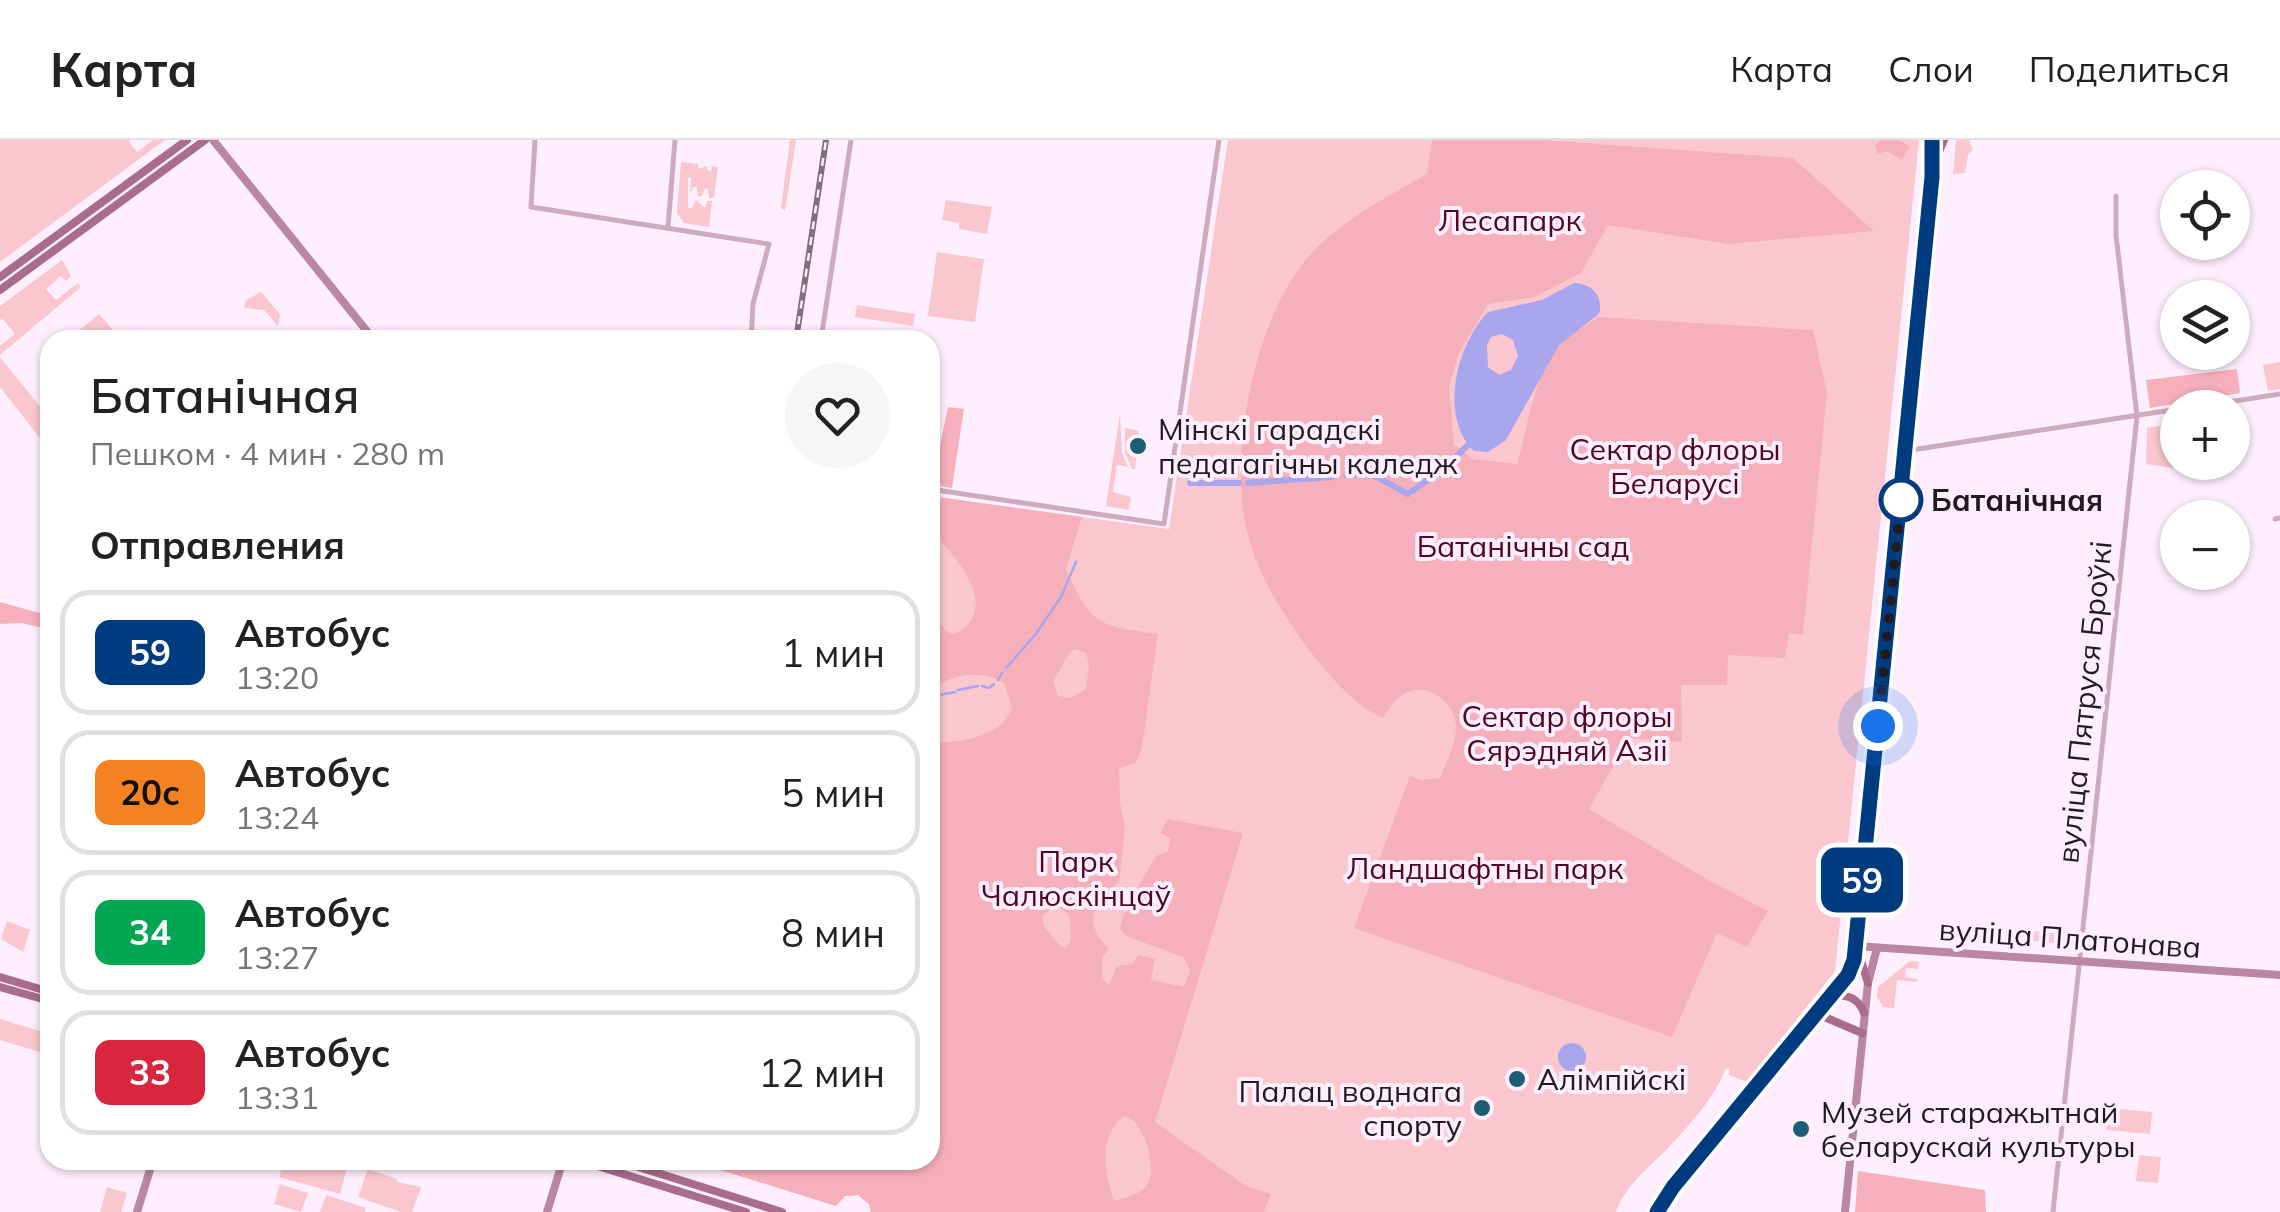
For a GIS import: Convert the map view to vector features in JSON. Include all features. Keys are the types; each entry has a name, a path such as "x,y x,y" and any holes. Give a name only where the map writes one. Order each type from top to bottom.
{"main road":[{"path":"0,277 187,140"},
{"path":"0,290 209,140"},
{"path":"1657,1212 1673,1187 1848,975 1856,946 1933,166 1932,140"},
{"path":"1933,166 1944,140"},
{"path":"88,212 95,221"},
{"path":"1856,946 1868,983"},
{"path":"0,977 40,989"},
{"path":"0,987 40,998"},
{"path":"1829,996 1850,997 1864,1013"},
{"path":"1815,1013 1862,1032"},
{"path":"610,1170 746,1212"},
{"path":"648,1170 782,1212"}],"street":[{"path":"209,140 366,330"},
{"path":"535,140 531,207 770,244 753,304 752,330"},
{"path":"668,228 675,140"},
{"path":"822,330 851,140"},
{"path":"940,490 1164,524 1218,140"},
{"name":"вуліца Пятруся Броўкі","path":"2053,1212 2137,416 2116,235 2116,196"},
{"path":"2250,399 2280,394"},
{"path":"1906,451 2160,413"},
{"name":"вуліца Платонава","path":"1856,946 2280,974"},
{"path":"1844,1212 1864,1013 1876,948"},
{"path":"138,1212 150,1170"},
{"path":"547,1212 560,1170"}],"green space":[{"path":"0,140 131,140 137,152 153,140 165,140 0,262"},
{"path":"790,140 796,140 785,211 781,208"},
{"name":"Батанічны сад","path":"1228,140 1919,140 1835,971 1747,1082 1729,1075 1730,1069 1726,1068 1700,1112 1630,1186 1616,1212 871,1212 869,1204 858,1195 845,1196 836,1206 721,1170 940,1170 940,497 1169,529"},
{"path":"1432,140 1542,140 1793,158 1874,231 1728,244 1608,225 1581,273 1535,297 1488,304 1459,353 1449,386 1454,445 1473,459 1517,464 1550,357 1563,340 1598,317 1813,330 1827,392 1803,635 1789,633 1785,658 1728,655 1727,685 1681,685 1682,742 1629,738 1589,809 1768,911 1747,947 1717,933 1672,1037 1354,928 1410,776 1421,780 1440,778 1455,738 1454,717 1446,703 1426,690 1401,696 1383,718 1358,703 1321,665 1286,617 1262,574 1249,539 1243,507 1243,431 1260,352 1273,315 1290,283 1321,243 1365,210 1427,174"},
{"path":"1881,140 1898,140 1910,146 1902,160 1887,151 1878,154 1875,145"},
{"path":"1956,140 1972,140 1965,173 1953,174"},
{"path":"681,162 698,164 698,169 707,166 711,171 712,166 718,167 714,198 709,198 705,188 698,197 697,187 693,187 690,195 688,178 688,208 696,200 705,208 707,201 712,201 709,227 684,223 677,213"},
{"path":"946,200 992,207 987,234 959,229 959,223 942,220"},
{"path":"937,252 984,259 975,322 928,316"},
{"path":"62,260 71,276 66,281 61,276 46,289 56,300 78,283 81,287 0,355 0,346 15,334 0,320 0,306"},
{"path":"261,292 280,314 278,326 264,310 244,308 246,300"},
{"path":"857,305 915,314 913,326 855,317"},
{"path":"99,314 113,330 79,330"},
{"path":"0,357 40,407 40,438 0,387"},
{"path":"2280,362 2280,389 2268,391 2263,365"},
{"path":"2237,370 2240,390 2160,390 2160,406 2150,408 2146,380"},
{"path":"948,407 964,409 952,488 940,486 940,446"},
{"path":"1120,413 1122,453 1128,467 1117,465 1113,492 1131,497 1129,510 1106,506"},
{"path":"2160,426 2160,466 2146,464 2147,428"},
{"path":"1125,428 1139,431 1135,469 1125,453"},
{"name":"Парк Чалюскінцаў","path":"940,497 1082,517 1066,569 1083,602 1099,620 1110,625 1158,634 1142,748 1136,762 1119,769 1125,827 1119,882 1094,913 1095,930 1109,949 1102,957 1102,979 1109,985 1117,966 1132,964 1138,955 1155,959 1151,980 1184,987 1190,970 1183,957 1126,936 1120,928 1124,913 1139,905 1138,887 1156,856 1168,852 1170,838 1161,833 1167,819 1243,833 1155,1122 1246,1186 1271,1194 1264,1212 871,1212 869,1204 858,1195 845,1196 836,1206 721,1170 940,1170 940,742 959,741 991,731 1012,707 1004,683 995,679 965,675 940,684 940,624 955,634 969,623 975,610 970,581 940,541","holes":["1075,649 1086,653 1086,689 1071,698 1058,696 1053,682 1070,652","1053,907 1070,917 1071,941 1065,948 1044,926 1042,917","1124,1116 1143,1134 1150,1176 1142,1190 1114,1201 1108,1179 1107,1145 1115,1125"]},
{"path":"0,602 40,613 40,628 0,624"},
{"path":"7,921 30,930 23,952 1,939"},
{"path":"2032,931 2069,933 2068,944 2032,941"},
{"path":"1910,961 1919,962 1918,969 1906,968 1905,977 1917,982 1897,980 1894,1008 1883,1007 1877,997 1878,987"},
{"path":"0,1019 40,1031 40,1052 0,1040"},
{"path":"2108,1108 2152,1112 2150,1134 2106,1130"},
{"path":"2139,1155 2161,1157 2158,1183 2136,1181"},
{"path":"281,1170 346,1170 340,1194 279,1177"},
{"path":"368,1170 421,1187 412,1212 358,1197"},
{"path":"1858,1171 1985,1190 1986,1212 1855,1212"},
{"path":"280,1184 308,1193 301,1212 274,1204"},
{"path":"107,1187 127,1193 121,1212 100,1212"},
{"path":"326,1195 366,1208 365,1212 320,1212"}],"shaded area":[{"path":"1574,283 1580,284 1591,288 1598,297 1599,314 1559,345 1506,440 1488,452 1474,451 1463,437 1454,401 1460,361 1468,342 1488,312 1542,300","holes":["1502,334 1513,340 1518,356 1511,370 1499,375 1488,367 1487,345 1491,337"]},
{"path":"1572,1043 1582,1047 1586,1057 1582,1067 1572,1071 1562,1067 1558,1057 1562,1047"}],"waterway":[{"path":"1346,475 1373,475 1408,494 1468,445"},
{"path":"1248,483 1332,477"},
{"path":"1190,483 1239,483"},
{"path":"1006,668 1061,597 1076,562"},
{"path":"998,680 1002,673"},
{"path":"982,686 989,688 994,684"},
{"path":"958,690 978,686"},
{"path":"940,695 955,692"}],"railway":[{"path":"798,330 826,140"}],"bus line":[{"name":"59","path":"1657,1212 1673,1187 1848,975 1854,960 1932,177 1932,140"}],"place":[{"name":"Мінскі гарадскі педагагічны каледж","path":"1138,446"},
{"name":"Батанічная","path":"1901,500"},
{"name":"Алімпійскі","path":"1517,1079"},
{"name":"Палац воднага спорту","path":"1482,1108"},
{"name":"Музей старажытнай беларускай культуры","path":"1801,1129"}],"route":[{"path":"1878,726 1901,500"}],"park label":[{"name":"Лесапарк","path":"1510,220"},
{"name":"Сектар флоры Беларусі","path":"1675,466"},
{"name":"Сектар флоры Сярэдняй Азіі","path":"1567,733"},
{"name":"Ландшафтны парк","path":"1485,868"}]}
